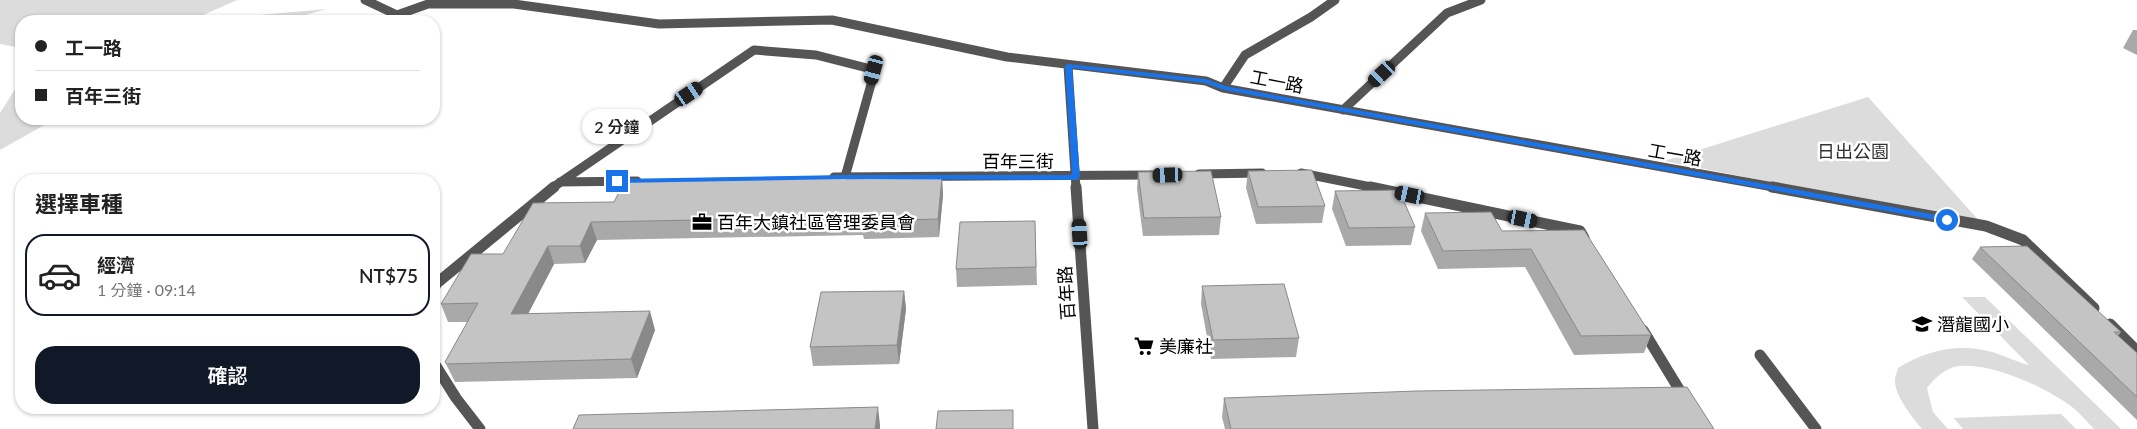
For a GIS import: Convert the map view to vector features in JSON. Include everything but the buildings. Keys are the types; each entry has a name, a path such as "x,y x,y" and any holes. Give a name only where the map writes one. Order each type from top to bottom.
{"street":[{"name":"工一路","path":"365,0 397,15 428,4 514,4 659,24 832,20 1006,57 1206,82 1224,88 1343,110 1986,226 2023,240 2137,351"},
{"path":"1224,88 1245,55 1312,17 1335,0"},
{"path":"1343,110 1447,14 1481,0"},
{"path":"440,281 560,182 754,50 816,55 874,70 845,177"},
{"name":"百年路","path":"1068,66 1093,429"},
{"path":"1191,174 1296,172 1580,231 1590,248"},
{"name":"百年三街","path":"826,178 1162,175"},
{"path":"560,182 649,180"},
{"path":"1638,323 1695,413"},
{"path":"1760,355 1816,429"},
{"path":"440,373 456,398 480,429"}],"green space":[{"path":"0,0 237,0 203,15 15,15 15,47 0,44"},
{"path":"327,9 306,15 258,15"},
{"path":"15,89 15,125 44,125 0,150 0,113"},
{"name":"日出公園","path":"1868,97 1982,224 1664,161"},
{"path":"1962,297 1985,297 2121,429 2094,429 2081,415 2061,399 2032,384 1999,371 1967,366 1954,367 1946,371 1935,378 1927,388 1933,412 1948,429 1922,429 1905,406 1898,392 1895,380 1898,368 1920,357 1955,348 1980,349 2029,365"},
{"path":"2061,414 2076,429 1963,429 1954,418"}],"place":[{"name":"百年大鎮社區管理委員會","path":"702,222"},
{"name":"潛龍國小","path":"1922,324"},
{"name":"美廉社","path":"1144,346"}],"route":[{"path":"617,181 845,177 1076,177 1068,66 1206,82 1224,88 1947,220"}]}
